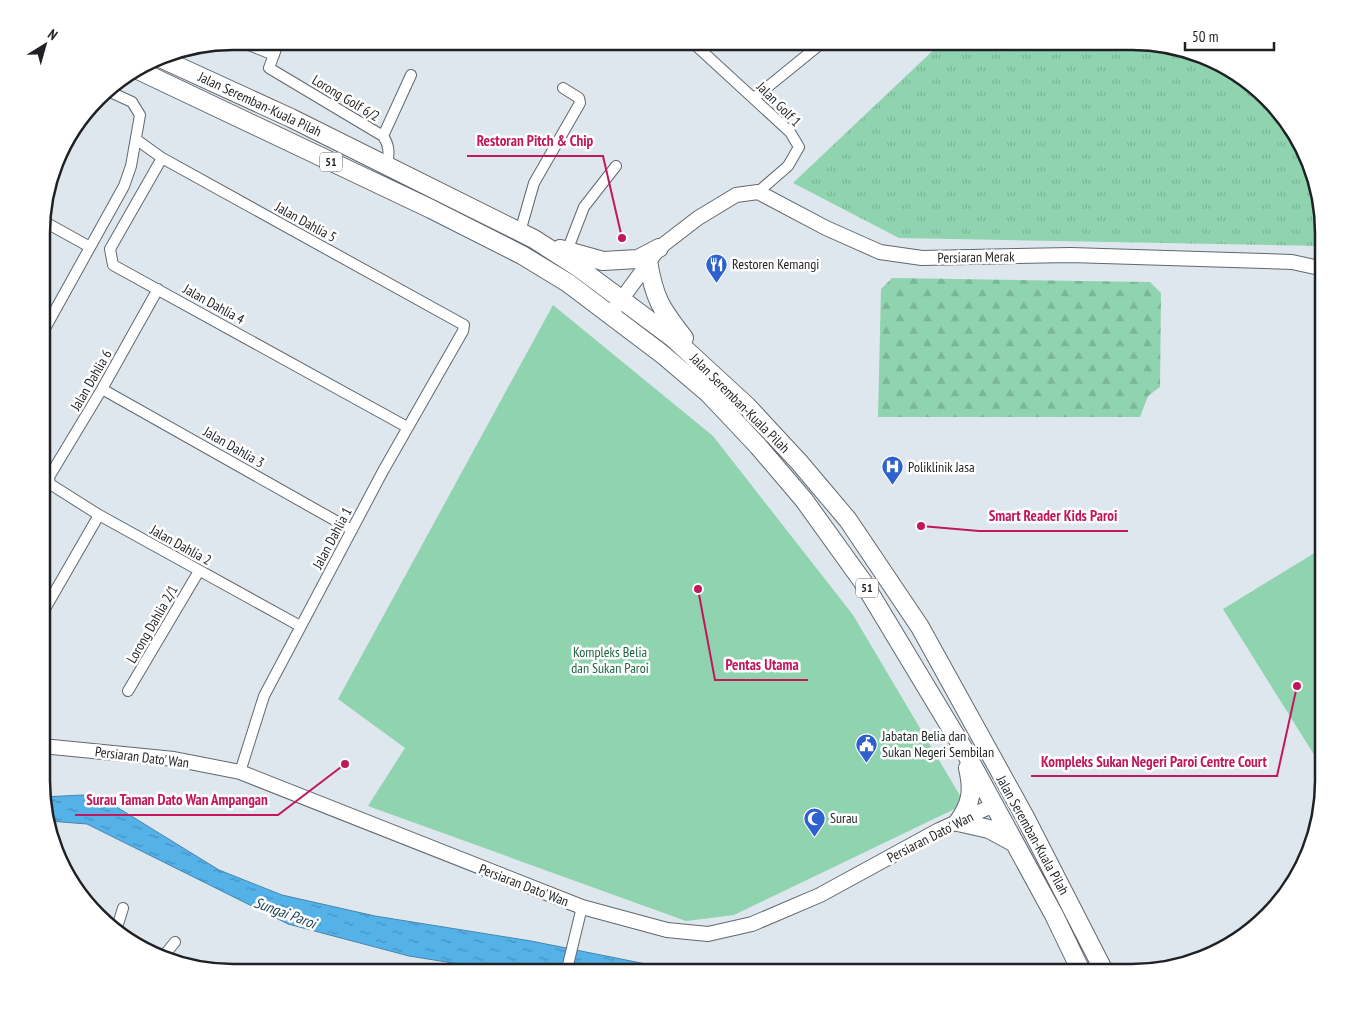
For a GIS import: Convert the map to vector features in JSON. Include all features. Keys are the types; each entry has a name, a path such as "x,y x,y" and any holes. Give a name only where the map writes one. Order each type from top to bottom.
{"highway":[{"name":"Jalan Seremban-Kuala Pilah","path":"169,62 291,118 527,236 579,268 673,338 737,397 799,462 848,520 920,628 1084,928 1101,964"},
{"name":"Jalan Seremban-Kuala Pilah","path":"144,73 522,255 568,283 662,354 709,394 758,446 804,500 863,582 963,748 1077,964"},
{"path":"431,188 432,194 438,200 479,223 481,228 477,233"},
{"path":"527,236 603,261 638,259 653,255 653,291 662,311 690,347 737,397"},
{"path":"963,748 972,784 972,796 958,822 989,829 1014,844"},
{"path":"994,805 1001,797 1000,775"}],"street":[{"path":"260,50 274,56 276,50"},
{"name":"Jalan Golf 1","path":"700,50 790,132 799,147 788,166 758,192"},
{"path":"754,98 812,50"},
{"name":"Lorong Golf 6/2","path":"274,56 269,68 382,136 388,143 387,166"},
{"path":"382,136 391,123 411,75"},
{"path":"527,236 534,183 580,103 579,98 563,88"},
{"path":"50,319 124,186 137,140 140,115 132,102 114,94"},
{"name":"Jalan Dahlia 5","path":"137,140 162,158 464,325"},
{"name":"Jalan Dahlia 4","path":"162,158 110,249 113,265 158,288 408,428"},
{"path":"568,251 587,202 616,166"},
{"path":"610,315 653,255 698,218 736,195 758,192"},
{"name":"Persiaran Merak","path":"758,192 826,228 880,252 922,258 1071,255 1292,262 1315,267"},
{"path":"50,226 90,247"},
{"name":"Jalan Dahlia 6","path":"50,475 158,288"},
{"name":"Jalan Dahlia 1","path":"240,772 264,696 352,530 463,331 464,325"},
{"name":"Jalan Dahlia 3","path":"102,388 352,530"},
{"name":"Jalan Dahlia 2","path":"50,484 99,515 300,626"},
{"path":"50,600 99,515"},
{"name":"Lorong Dahlia 2/1","path":"128,691 199,571"},
{"name":"Persiaran Dato' Wan","path":"50,747 174,760 240,772 582,907 667,930 708,934 752,924 820,895 994,805"},
{"path":"568,964 582,907"},
{"path":"118,923 123,908"},
{"path":"167,952 175,942"}],"green space":[{"path":"934,50 1144,50 1180,56 1224,74 1253,95 1270,112 1291,141 1309,185 1315,221 1315,246 899,238 793,183"},
{"path":"892,278 1150,282 1161,293 1160,387 1148,396 1140,417 878,417 881,289"},
{"name":"Kompleks Belia dan Sukan Paroi","path":"553,305 713,436 853,615 965,804 734,915 686,921 368,806 405,748 338,699"},
{"path":"1315,553 1315,756 1223,609"}],"water":[{"name":"Sungai Paroi","path":"83,795 115,806 219,870 282,895 375,916 531,941 646,964 459,964 409,956 288,924 87,824 55,821 51,797"}],"place":[{"name":"Restoran Pitch & Chip","path":"622,238"},
{"name":"Restoren Kemangi","path":"716,283"},
{"name":"Poliklinik Jasa","path":"892,486"},
{"name":"Smart Reader Kids Paroi","path":"921,526"},
{"name":"Pentas Utama","path":"698,589"},
{"name":"Kompleks Sukan Negeri Paroi Centre Court","path":"1297,686"},
{"name":"Jabatan Belia dan Sukan Negeri Sembilan","path":"866,763"},
{"name":"Surau Taman Dato Wan Ampangan","path":"345,764"},
{"name":"Surau","path":"814,837"}]}
